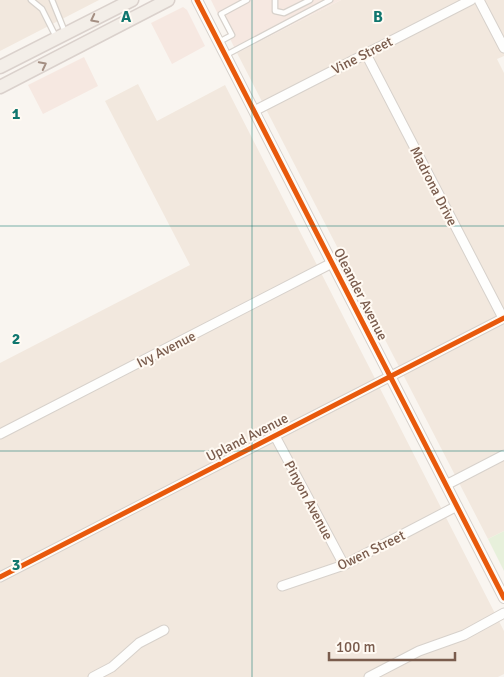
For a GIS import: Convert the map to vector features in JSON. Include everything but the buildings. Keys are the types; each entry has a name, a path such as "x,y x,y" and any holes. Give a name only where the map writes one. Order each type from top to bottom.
{"main road":[{"path":"0,87 168,0"},
{"path":"0,67 127,1"}],"street":[{"name":"Oleander Avenue","path":"197,0 504,598"},
{"name":"Vine Street","path":"254,111 470,0"},
{"path":"479,0 504,48"},
{"name":"Madrona Drive","path":"366,54 503,318"},
{"name":"Ivy Avenue","path":"0,434 332,263"},
{"name":"Upland Avenue","path":"0,577 503,318"},
{"name":"Pinyon Avenue","path":"275,436 344,565"},
{"path":"446,485 504,455"},
{"name":"Owen Street","path":"282,586 344,565 457,506"},
{"path":"369,677 419,651 464,634 504,613"},
{"path":"93,677 112,666 139,642 164,630"}],"lane":[{"path":"31,0 42,9 61,36"},
{"path":"52,0 61,36"},
{"path":"219,42 232,35 221,14 247,0"},
{"path":"275,0 275,11 284,13 310,0"},
{"path":"226,55 330,0"}],"shaded area":[{"path":"0,0 99,0 0,51"},
{"path":"211,0 341,0 237,53"},
{"path":"341,0 504,0 504,56 497,59 504,73 504,531 488,539 237,53"},
{"path":"183,7 187,10 205,46 172,64 151,23"},
{"path":"84,57 98,86 43,114 28,85"},
{"path":"138,84 157,121 225,85 504,631 504,674 498,677 0,677 0,363 190,265 105,101"}],"green space":[{"path":"504,531 504,571 488,539"}],"cycle path":[{"path":"197,0 504,598"},
{"path":"0,577 504,318"}]}
